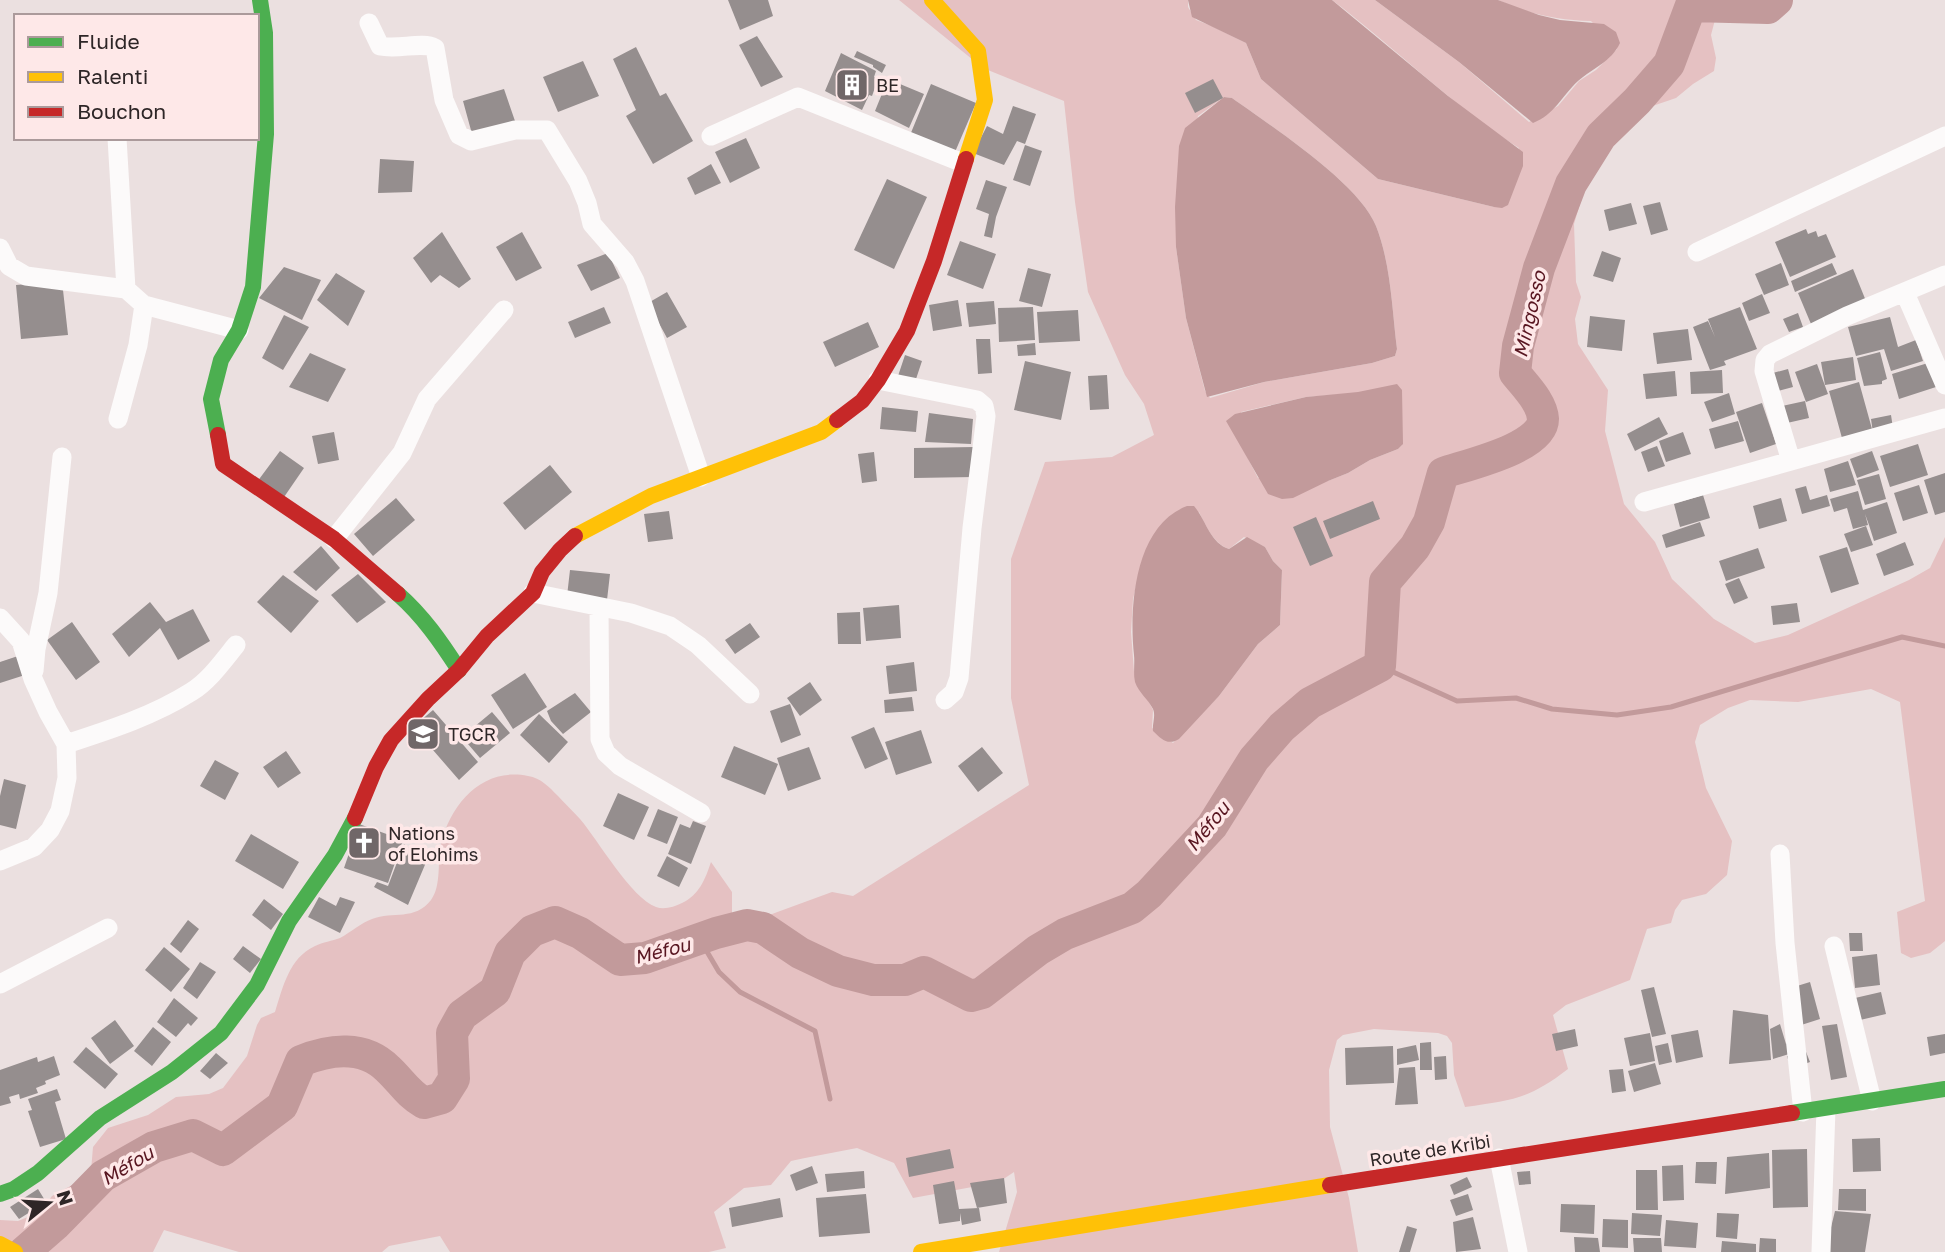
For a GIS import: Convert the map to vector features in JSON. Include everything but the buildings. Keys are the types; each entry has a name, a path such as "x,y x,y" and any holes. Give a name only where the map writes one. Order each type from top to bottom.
{"street":[{"path":"260,0 265,33 266,134 253,287 239,330 221,360 211,399 223,464 334,539 415,609 459,670"},
{"path":"0,1195 38,1173 100,1118 172,1072 222,1033 257,985 289,920 335,855 391,740 459,670 487,636 533,593 542,572 560,550 580,532 651,496 821,432 862,401 878,380 907,331 934,261 985,100 978,51 932,0"},
{"path":"369,23 380,46 395,49 426,43 435,48 444,100 459,135 471,141 515,130 547,130 578,181 592,224 625,262 635,281 701,477"},
{"path":"711,136 798,97 963,163"},
{"path":"1697,251 1945,136"},
{"path":"117,140 126,289"},
{"path":"0,248 9,266 26,276 126,289 144,304 239,330"},
{"path":"1791,461 1764,371 1765,360 1770,354 1847,316 1945,275"},
{"path":"1905,293 1945,385"},
{"path":"118,419 138,345 144,304"},
{"path":"334,539 402,453 427,399 504,310"},
{"path":"878,380 977,400 984,406 986,416 972,528 959,678 954,692 945,700"},
{"path":"1644,502 1945,418"},
{"path":"334,539 412,449"},
{"path":"33,679 36,649 48,593 62,457"},
{"path":"533,593 631,614 670,626 698,645 750,694"},
{"path":"599,608 600,739 606,753 620,766 702,813"},
{"path":"0,618 20,641 33,679 66,744 67,778 60,811 50,830 34,847 0,861"},
{"path":"66,744 124,726 193,692 236,645"},
{"path":"1780,854 1785,943 1803,1112"},
{"path":"0,984 108,928"},
{"path":"1835,946 1872,1101"},
{"name":"Route de Kribi","path":"921,1252 1945,1089"},
{"path":"1821,1252 1826,1108"},
{"path":"1499,1158 1518,1252"},
{"path":"0,1244 15,1252"}],"shaded area":[{"path":"899,0 1188,0 1188,7 1196,20 1246,43 1261,79 1378,179 1494,207 1519,148 1471,114 1332,0 1375,0 1459,62 1529,122 1558,106 1579,81 1596,70 1617,49 1591,21 1543,15 1498,0 1788,0 1779,9 1761,16 1716,16 1711,35 1716,58 1714,71 1676,98 1632,113 1591,167 1574,224 1576,282 1581,297 1575,319 1578,344 1608,390 1605,431 1624,504 1655,542 1672,579 1714,619 1755,643 1788,635 1909,580 1930,568 1945,537 1945,941 1930,953 1911,958 1901,953 1897,912 1925,901 1900,702 1871,689 1798,702 1750,700 1728,708 1700,725 1695,742 1706,788 1732,841 1727,875 1706,894 1682,900 1671,923 1647,929 1630,980 1566,1005 1553,1015 1568,1069 1542,1087 1520,1097 1465,1107 1454,1075 1452,1043 1447,1036 1438,1033 1374,1029 1343,1035 1337,1040 1329,1070 1330,1127 1349,1198 1358,1252 999,1252 1017,1192 1014,1172 999,1182 913,1198 894,1163 857,1148 791,1161 771,1185 744,1188 714,1212 726,1248 709,1252 450,1252 440,1236 389,1246 382,1252 239,1252 164,1230 153,1252 0,1252 0,1220 18,1221 40,1212 52,1196 87,1177 91,1171 93,1147 108,1128 148,1115 176,1097 209,1094 223,1088 247,1056 261,1018 275,1012 288,974 306,951 340,938 372,919 411,913 425,907 437,887 441,843 446,828 461,801 484,782 512,775 533,777 544,783 580,819 636,892 656,907 672,907 693,896 704,881 711,862 732,892 732,914 772,914 832,892 853,896 1029,785 1011,698 1011,559 1045,462 1112,457 1154,435 1144,404 1125,375 1088,292 1064,101 983,68","holes":["1224,97 1232,98 1312,156 1367,209 1376,226 1385,256 1397,349 1395,356 1372,363 1264,382 1210,398 1205,391 1186,318 1176,247 1198,116","1402,390 1402,445 1328,481 1258,478 1242,447 1241,412 1306,397","1199,512 1211,534 1224,547 1229,549 1244,537 1265,547 1282,570 1280,625 1258,644 1219,696 1173,743 1152,728 1153,710 1134,672 1131,632 1133,599 1142,561"]},
{"path":"1188,0 1332,0 1448,96 1523,152 1523,166 1508,205 1502,208 1494,207 1378,179 1261,79 1246,43 1192,17"},
{"path":"1375,0 1498,0 1560,20 1604,24 1616,32 1620,43 1612,55 1578,81 1552,110 1533,123 1459,62"},
{"path":"1224,97 1232,98 1312,156 1367,209 1376,226 1385,256 1397,349 1395,356 1372,363 1264,382 1207,397 1186,318 1176,247 1175,207 1179,146 1185,128"},
{"path":"1397,384 1402,390 1403,444 1398,449 1293,498 1282,499 1268,494 1226,421 1235,414 1306,397 1358,392"},
{"path":"1187,506 1194,506 1217,542 1223,546 1229,549 1247,537 1265,547 1282,570 1280,625 1258,644 1219,696 1179,739 1168,742 1153,731 1153,709 1135,682 1133,615 1139,570 1146,550 1156,531 1169,516"}],"waterway":[{"name":"Méfou","path":"24,1252 103,1176 154,1147 193,1135 223,1150 282,1106 301,1061 335,1052 358,1053 379,1061 424,1103 442,1098 454,1079 452,1033 462,1015 495,991 510,953 532,931 555,922 580,933 620,960 645,958 747,925 763,928 800,953 838,971 873,980 905,980 924,972 971,996 982,993 1038,950 1065,934 1132,908 1149,894 1212,826 1254,759 1282,727 1310,703 1380,666 1385,582 1415,547 1429,522 1443,473 1502,454 1531,439 1540,429 1543,419 1540,406 1515,373 1518,346 1539,268 1571,184 1601,136 1637,101 1669,64 1693,0"},
{"path":"1692,6 1768,8 1777,0"},
{"path":"1380,666 1457,701 1516,698 1552,709 1617,715 1671,707 1902,637 1945,646"},
{"path":"706,950 719,972 740,992 815,1031 830,1099"}],"traffic: fast":[{"path":"218,435 211,399 221,360 239,330 253,287 266,134 265,33 260,0"},
{"path":"398,594 416,611 459,670"},
{"path":"0,1194 14,1189 38,1173 100,1118 172,1072 221,1033 257,985 289,921 335,855 355,818"},
{"path":"1792,1113 1945,1089"}],"traffic: slow":[{"path":"932,0 978,51 985,100 966,159"},
{"path":"575,536 651,496 821,432 837,420"},
{"path":"921,1252 1330,1185"},
{"path":"0,1244 15,1252"}],"traffic: jam":[{"path":"837,420 862,401 878,380 907,331 934,261 966,159"},
{"path":"218,435 223,464 334,539 398,594"},
{"path":"355,818 376,767 391,740 459,670 487,636 533,593 542,572 575,536"},
{"path":"1330,1185 1792,1113"}],"place":[{"name":"BE","path":"852,85"},
{"name":"TGCR","path":"423,734"},
{"name":"Nations of Elohims","path":"364,843"}],"water label":[{"name":"Mingosso","path":"1529,314"}]}
